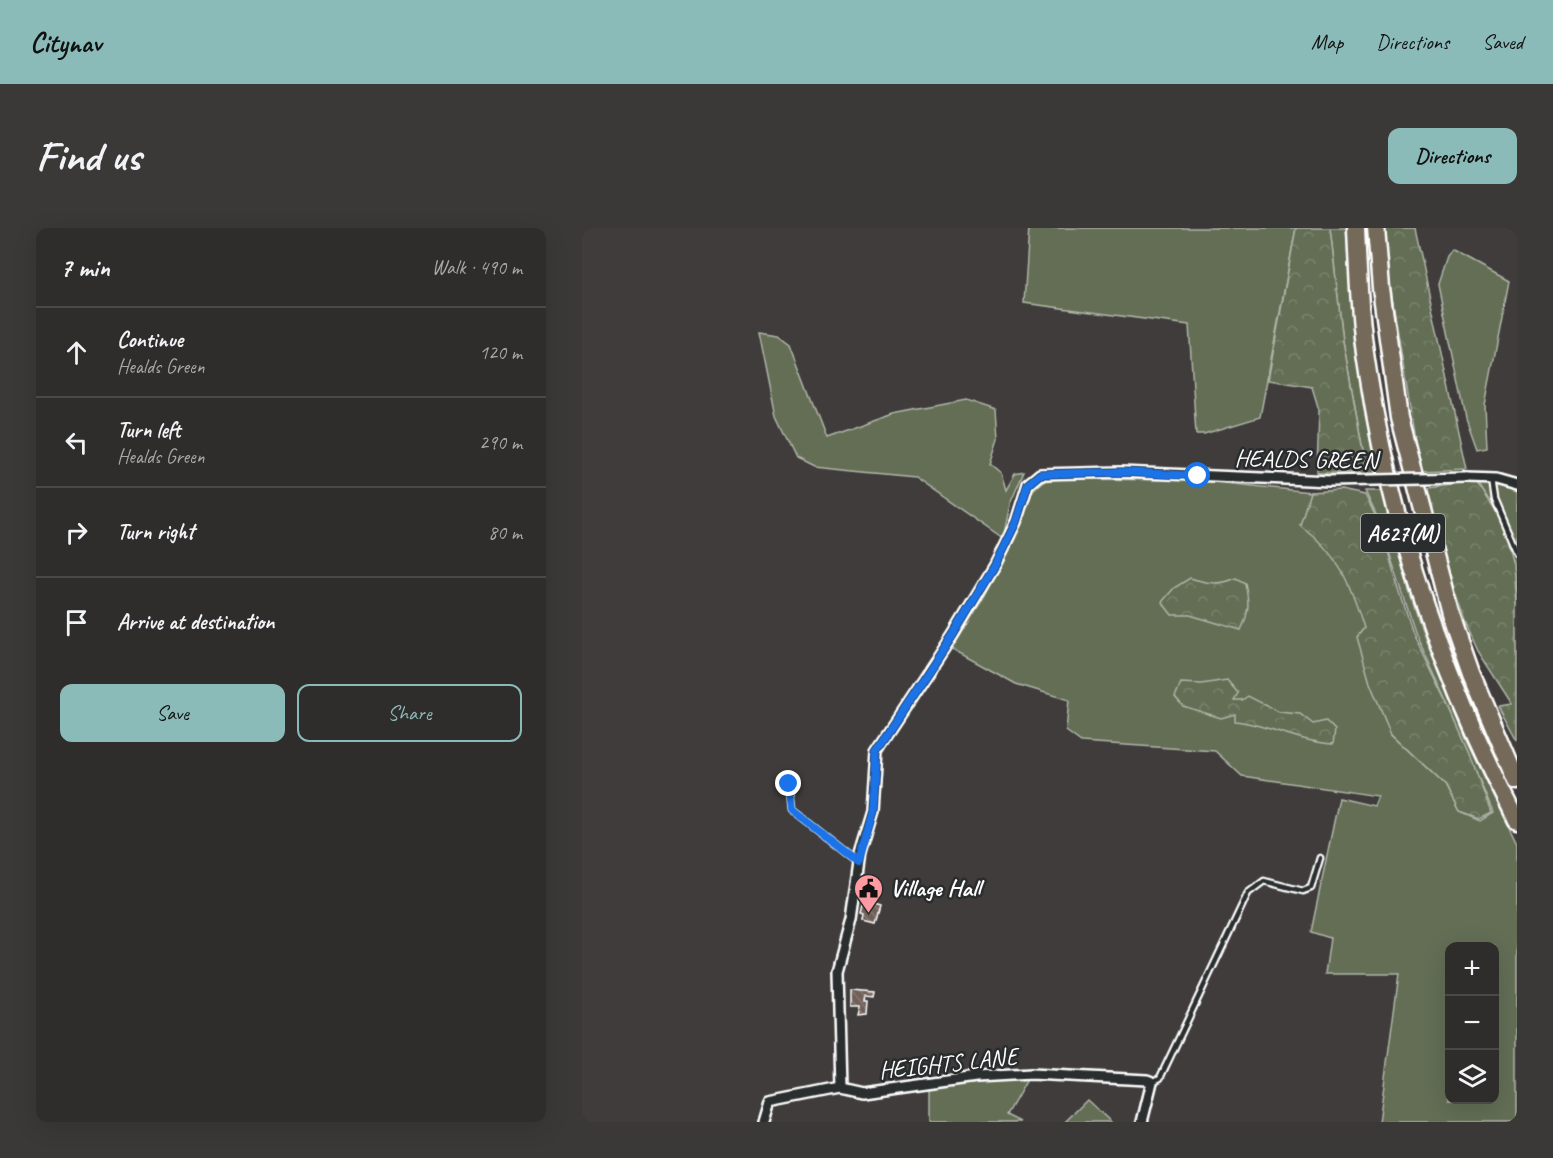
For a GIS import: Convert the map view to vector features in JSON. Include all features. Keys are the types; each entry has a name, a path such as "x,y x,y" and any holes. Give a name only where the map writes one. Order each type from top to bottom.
{"highway":[{"name":"A627(M)","path":"1356,228 1368,372 1386,468 1401,528 1420,593 1462,707 1488,765 1517,820"},
{"name":"A627(M)","path":"1376,228 1381,288 1399,418 1450,613 1517,781"}],"street":[{"name":"HEALDS GREEN","path":"840,1088 837,971 850,920 859,863 873,812 877,750 953,635 995,565 1016,522 1028,484 1040,474 1121,472 1330,481 1467,478 1491,479 1517,485"},
{"name":"HEIGHTS LANE","path":"764,1122 770,1102 840,1088 862,1093 976,1077 1031,1074 1125,1078 1147,1080 1152,1083"},
{"path":"1142,1122 1152,1083"}],"lane":[{"path":"1491,479 1494,499 1517,553"},
{"path":"789,784 792,810 859,863"},
{"path":"1152,1083 1160,1078 1248,893 1264,881 1303,891 1311,888 1320,858"}],"green space":[{"path":"1029,228 1296,228 1260,417 1204,434 1196,434 1189,325 1024,303"},
{"path":"1296,228 1330,228 1343,341 1367,473 1317,473 1319,410 1312,387 1268,380"},
{"path":"1330,228 1346,228 1354,344 1376,473 1367,473 1343,341"},
{"path":"1385,228 1415,228 1467,469 1420,471 1386,258"},
{"path":"1452,250 1509,281 1485,405 1487,447 1477,449 1466,418 1438,284 1447,257"},
{"path":"759,332 779,335 791,344 827,438 894,414 966,400 996,410 998,439 990,464 1001,473 1006,490 1015,474 1024,472 1010,504 1003,539 914,477 814,467 796,458 776,416"},
{"path":"1062,479 1197,480 1310,492 1369,613 1391,734 1445,785 1459,812 1480,821 1493,813 1416,634 1378,519 1365,491 1383,491 1408,588 1422,630 1467,741 1517,843 1517,1122 1379,1122 1399,974 1325,974 1330,938 1311,932 1339,798 1374,806 1378,796 1242,776 1215,751 1081,742 1066,731 1069,700 1016,684 952,649 984,597 1015,539 1033,490 1043,481"},
{"path":"1476,482 1517,489 1517,605 1504,525"},
{"path":"1476,482 1504,525 1514,565 1517,605 1517,741 1498,706 1512,704 1478,651 1465,622 1420,489"},
{"path":"1341,490 1365,495 1376,517 1414,635 1469,752 1491,813 1479,819 1459,812 1445,785 1391,734 1370,683 1357,637 1364,628 1348,583 1334,558 1300,525 1310,492"},
{"path":"1190,578 1213,583 1236,578 1245,583 1248,606 1241,630 1190,615 1172,615 1162,602 1174,588"},
{"path":"1227,680 1238,693 1234,700 1242,700 1248,696 1279,712 1300,714 1313,724 1326,721 1335,730 1333,744 1320,743 1235,721 1235,714 1221,718 1183,706 1175,697 1181,683 1201,684"},
{"path":"1028,1078 1007,1115 1021,1122 929,1122 929,1088"},
{"path":"1087,1100 1111,1122 1065,1122"}],"building":[{"name":"Village Hall","path":"867,902 880,906 875,924 863,921 864,915 861,914"},
{"path":"850,990 875,992 874,997 866,996 867,1014 858,1015 860,1007 850,1007"}],"place":[{"name":"Village Hall","path":"869,914"}],"route":[{"path":"789,784 792,810 859,863 873,812 877,750 953,635 995,565 1016,522 1028,484 1040,474 1121,472 1198,476"}]}
